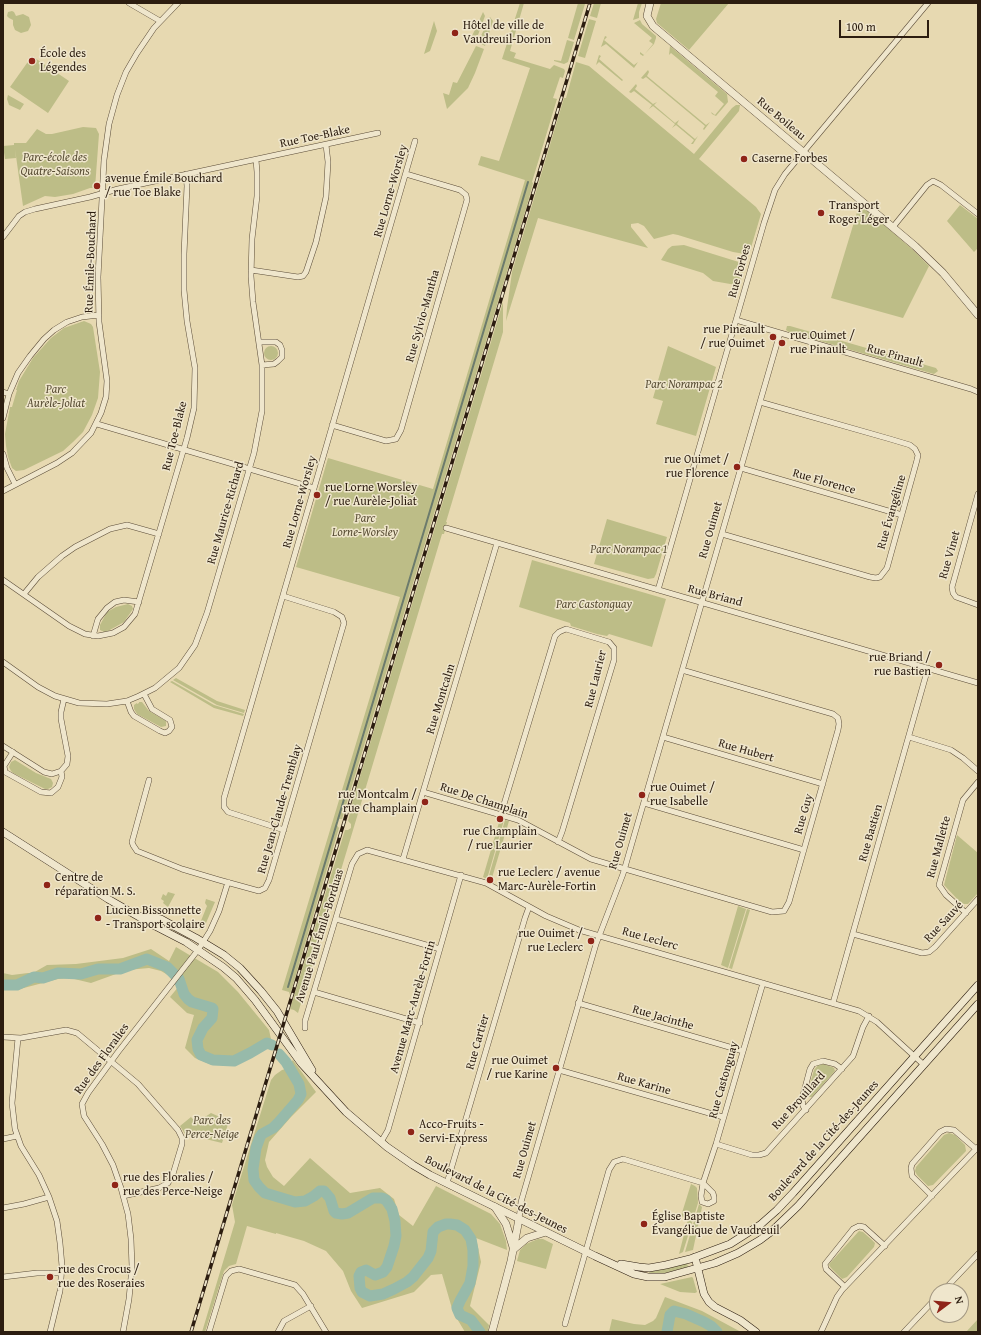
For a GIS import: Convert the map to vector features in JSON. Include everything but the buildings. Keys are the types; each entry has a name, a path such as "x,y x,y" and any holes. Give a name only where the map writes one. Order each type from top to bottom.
{"main road":[{"name":"Rue Boileau","path":"650,3 647,16 653,26 893,227 936,265 978,316"},
{"name":"Boulevard de la Cité-des-Jeunes","path":"3,832 108,899 186,942 223,967 241,984 268,1016 301,1063 354,1120 412,1165 585,1252 634,1274 653,1278 665,1277 699,1269 738,1253 760,1240 783,1221 978,1004"},
{"name":"Boulevard de la Cité-des-Jeunes","path":"139,915 161,919 203,942 229,959 244,972 277,1011 301,1053 326,1090"},
{"name":"Boulevard de la Cité-des-Jeunes","path":"609,1262 634,1267 649,1268 666,1265 695,1257 733,1242 753,1230 771,1216 793,1193 978,985"},
{"path":"495,1207 506,1224 514,1250 527,1238 546,1232"},
{"name":"Rue Ouimet","path":"492,1332 514,1250 519,1219"},
{"path":"695,1257 699,1269 703,1292 709,1302 720,1310 740,1320 756,1332"}],"street":[{"path":"129,3 160,21"},
{"name":"Rue Émile-Bouchard","path":"3,491 68,456 85,441 97,424 105,402 107,381 99,315 98,277 107,133 117,95 126,72 137,53 160,21 178,3"},
{"name":"Rue Forbes","path":"658,590 773,194 785,174 928,3"},
{"name":"Rue Toe-Blake","path":"3,237 15,220 25,212 35,208 378,133"},
{"name":"Rue Lorne-Worsley","path":"284,830 231,813 225,808 224,801 415,141"},
{"path":"251,270 298,277 303,276 306,272 316,242 326,192 328,162 326,144"},
{"name":"Rue Maurice-Richard","path":"3,662 38,687 64,699 90,704 107,704 128,701 144,694 165,681 175,673 192,652 199,639 249,469 261,415 262,365 253,302 251,270 252,239 257,196 256,160"},
{"name":"Rue Toe-Blake","path":"93,636 108,634 124,628 135,614 193,416 195,368 187,321 184,290 187,186 186,174"},
{"name":"Rue Sylvio-Mantha","path":"332,425 386,441 396,439 402,424 467,200 464,193 457,189 406,174"},
{"path":"893,227 927,184 934,181 978,214"},
{"path":"3,418 9,394 22,367 49,334 67,322 82,317 99,315"},
{"name":"Rue Pinault","path":"736,320 978,392"},
{"name":"Rue Ouimet","path":"519,1219 521,1202 578,1003 599,935 625,869 780,333"},
{"path":"259,342 276,342 280,345 282,350 282,357 278,361 274,364 262,365"},
{"path":"3,392 9,394"},
{"name":"Rue Évangéline","path":"722,534 876,578 880,577 885,571 902,515 917,460 918,455 916,449 910,445 760,402"},
{"path":"97,424 314,488"},
{"path":"3,454 7,468 15,484"},
{"name":"Rue Florence","path":"741,468 902,515"},
{"name":"Rue Vinet","path":"978,494 952,587 953,593 956,597 978,605"},
{"path":"24,594 38,577 62,556 83,542 110,529 127,525 159,534"},
{"name":"Rue Briand","path":"446,528 978,683"},
{"name":"Rue Montcalm","path":"403,859 497,543"},
{"path":"3,580 75,630 93,636 96,623 106,608 115,602 124,600 139,602"},
{"name":"Rue Jean-Claude-Tremblay","path":"149,780 132,842 135,849 182,869 259,891 265,888 270,880 344,623 340,615 334,612 283,596"},
{"name":"Rue Laurier","path":"501,814 555,636 559,632 566,629 606,641 612,644 614,648 614,657 558,842"},
{"name":"Rue Bastien","path":"833,1003 928,668"},
{"name":"Rue Guy","path":"625,869 766,910 779,912 784,911 787,907 823,784 839,727 839,721 835,716 682,670"},
{"path":"128,701 131,712 134,716 160,731 165,733 169,731 172,727 170,720 152,709 144,694"},
{"path":"3,746 44,772 52,774 60,771 67,764 68,756 61,719 64,699"},
{"name":"Rue Hubert","path":"663,737 823,784"},
{"path":"909,737 942,746 954,751 978,771"},
{"path":"13,752 4,766 5,772 42,792 51,793 58,787 62,777 60,771"},
{"name":"Rue Mallette","path":"966,913 946,895 939,884 962,800 978,782"},
{"name":"Rue De Champlain","path":"423,792 501,814 522,822 591,860 625,869"},
{"path":"644,803 804,850"},
{"name":"Rue Leclerc","path":"361,852 370,850 461,875 489,884 529,907 565,924 854,1009 869,1016 924,1065"},
{"name":"Avenue Paul-Émile-Borduas","path":"305,1028 305,1021 352,864 361,852"},
{"name":"Avenue Marc-Aurèle-Fortin","path":"381,1142 388,1130 461,875"},
{"name":"Rue des Floralies","path":"123,1332 130,1292 132,1267 130,1234 123,1196 110,1160 85,1118 82,1104 112,1061 198,950 210,931 219,911 228,882"},
{"name":"Rue Sauvé","path":"853,934 924,953 929,952 935,948 978,899"},
{"name":"Rue Cartier","path":"447,1183 529,907"},
{"path":"336,919 440,949"},
{"name":"Rue Castonguay","path":"585,1252 609,1170 614,1162 623,1160 703,1183 724,1118 762,983"},
{"path":"314,992 420,1022"},
{"name":"Rue Jacinthe","path":"578,1003 743,1051"},
{"name":"Rue Brouillard","path":"716,1144 752,1155 763,1154 769,1150 853,1056 869,1016"},
{"path":"3,1037 18,1038 64,1030 72,1031 83,1037 134,1080 178,1130 182,1140 181,1146 173,1174 166,1184 159,1188 123,1196"},
{"path":"18,1038 12,1108 17,1136 49,1197 60,1235 61,1273 59,1296 50,1332"},
{"path":"806,1110 802,1106 802,1099 810,1069 813,1064 818,1061 823,1061 835,1064 842,1069"},
{"name":"Rue Karine","path":"559,1070 724,1118"},
{"path":"820,1332 837,1297 845,1287 885,1246 932,1196 977,1148 954,1130 946,1129 940,1132 912,1164 912,1176 932,1196"},
{"path":"3,1139 17,1136"},
{"path":"3,1208 49,1197"},
{"path":"845,1287 826,1269 825,1264 853,1230 859,1226 864,1227 885,1246"},
{"path":"565,1324 585,1252"},
{"path":"951,1283 978,1254"},
{"path":"209,1332 225,1280 229,1272 234,1269 242,1269 293,1284 300,1289 326,1332"},
{"path":"3,1277 37,1273 61,1273"},
{"path":"904,1332 929,1305"},
{"path":"278,1332 284,1321 311,1306"}],"green space":[{"name":"Parc Lorne-Worsley","path":"520,3 524,3 510,51 516,53 514,58 550,69 554,65 564,69 565,71 563,78 560,77 553,98 557,99 532,182 528,202 342,819 338,819 336,822 339,828 290,995 289,992 282,990 400,597 296,567 328,458 433,489 525,180 478,165 481,156 499,161 530,68 502,59"},
{"path":"578,3 585,4 574,40 568,38"},
{"path":"594,3 601,3 597,18 590,16"},
{"path":"638,3 642,3 639,18 633,20"},
{"path":"661,3 729,3 689,50 657,23 656,19"},
{"path":"12,11 16,16 23,14 29,17 31,25 28,31 21,33 15,30 13,20 7,16 8,12"},
{"path":"483,12 485,16 478,35 472,36"},
{"path":"490,17 493,21 485,46 478,42"},
{"path":"589,19 596,21 585,58 578,56"},
{"path":"640,20 642,24 656,36 654,44 645,54 653,44 649,41 652,38 634,23"},
{"path":"434,21 437,31 430,51 424,54"},
{"path":"605,36 607,37 604,40 634,65 638,62 634,68 606,44 601,47"},
{"path":"567,40 574,42 568,62 564,64 554,61 561,61"},
{"path":"476,46 484,49 475,73 468,88 447,109 443,93 449,95 453,82 457,83"},
{"path":"670,46 727,94 728,102 716,116 711,112 715,115 724,104 715,96 718,92 671,53 669,55"},
{"path":"599,55 601,56 599,59 623,80 622,81 599,62 596,65"},
{"path":"32,56 69,81 48,113 10,87"},
{"path":"576,62 589,66 694,154 732,108 736,105 740,105 739,111 699,159 756,207 761,214 750,251 745,254 733,252 673,234 654,239 644,226 638,223 631,224 631,227 648,248 538,218 506,321 512,272"},
{"path":"648,70 649,72 647,76 706,125 710,122 704,130 703,129 705,126 646,77 643,79 641,78"},
{"path":"636,84 637,86 635,89 653,104 657,102 654,105 675,123 679,120 677,124 695,139 698,136 693,144 691,144 694,140 676,125 672,128 675,124 653,106 649,109 652,105 634,91 631,93 629,92"},
{"path":"8,95 24,104 20,110 9,105 7,99"},
{"name":"Parc-école des Quatre-Saisons","path":"83,127 96,128 99,134 95,188 55,197 45,196 23,206 15,149 16,158 5,159 3,146 14,145 14,143 26,143 37,129 46,134 52,134"},
{"path":"861,205 913,250 929,266 903,318 831,298 858,209"},
{"path":"960,205 978,219 978,248 974,252 947,221"},
{"path":"684,245 742,263 743,273 740,283 736,285 713,281 703,273 661,260 668,249 672,246"},
{"path":"503,302 503,332 446,522 444,534 442,534 298,1013 290,1009 345,830 351,828 351,824 348,821 353,800"},
{"name":"Parc Aurèle-Joliat","path":"84,321 91,324 93,327 100,372 98,398 92,415 83,432 63,451 24,470 16,471 12,468 8,457 5,434 10,407 12,407 19,381 33,358 51,338 64,328"},
{"path":"787,326 936,368 938,371 934,374 789,332 786,330"},
{"path":"271,346 276,348 278,353 276,358 271,360 266,358 264,353 266,348"},
{"name":"Parc Norampac 2","path":"668,346 716,367 696,436 656,424 663,401 653,398"},
{"name":"Parc Norampac 1","path":"607,519 667,537 654,578 648,579 594,564"},
{"name":"Parc Castonguay","path":"532,560 666,599 652,647 609,634 607,636 597,634 571,626 570,623 519,607"},
{"path":"128,604 132,606 133,609 124,622 108,631 104,632 100,630 100,625 107,612 116,607"},
{"path":"176,678 217,701 245,710 244,713 217,705 173,680"},
{"path":"172,681 214,705 244,714 243,716 214,708 170,682"},
{"path":"142,702 149,711 166,721 166,726 161,727 137,714 134,709 134,705"},
{"path":"15,760 36,773 51,779 53,783 52,787 45,789 13,773 9,767 11,762"},
{"path":"500,819 504,820 487,879 483,877"},
{"path":"505,820 509,821 491,881 488,879"},
{"path":"957,835 978,853 978,893 968,904 961,903 944,885"},
{"path":"168,892 175,894 168,907 161,899 163,894 166,896"},
{"path":"206,899 215,902 203,930 198,928 207,906 205,903"},
{"path":"738,906 746,909 728,968 721,965"},
{"path":"747,909 750,910 732,969 729,968"},
{"path":"176,947 218,972 238,992 269,1030 271,1039 262,1051 230,1065 212,1065 195,1058 185,1048 194,1015 187,1013 170,997 179,986 180,982 161,971 149,968 127,970 91,983 70,978 58,979 16,990 3,989 3,973 12,975 33,973 47,965 76,964 123,958 151,949 169,961"},
{"path":"293,1060 316,1092 269,1142 265,1160 273,1177 284,1186 310,1158 350,1193 380,1188 394,1199 399,1215 413,1226 436,1186 491,1214 500,1224 506,1241 507,1250 476,1238 481,1262 470,1306 489,1325 488,1332 465,1332 453,1312 442,1274 431,1275 414,1292 362,1308 351,1291 343,1271 326,1251 304,1241 247,1226 236,1264 229,1266 224,1271 205,1332 202,1332 235,1222 232,1205 271,1080 282,1070 292,1067 291,1062"},
{"path":"823,1064 834,1068 835,1071 812,1097 808,1097 807,1094 814,1070 818,1065"},
{"name":"Parc des Perce-Neige","path":"211,1113 229,1121 222,1143 185,1134 180,1126 191,1117 196,1123"},
{"path":"949,1133 955,1135 965,1145 966,1151 933,1185 928,1186 917,1175 915,1171 916,1167 944,1135"},
{"path":"691,1184 697,1188 698,1203 683,1252 679,1254 688,1219 681,1216"},
{"path":"699,1204 702,1207 693,1250 685,1252"},
{"path":"859,1231 863,1232 875,1243 874,1247 847,1277 842,1279 829,1265"},
{"path":"538,1239 543,1239 553,1244 546,1269 517,1261 520,1250 526,1244"},
{"path":"687,1263 688,1267 665,1273 649,1273 649,1271 660,1270"},
{"path":"692,1277 697,1292 695,1293 680,1292 660,1284"},
{"path":"665,1297 702,1311 741,1332 609,1332 612,1319 645,1325 653,1321 656,1318"},
{"path":"978,1319 978,1332 966,1332"}],"waterway":[{"path":"288,987 528,182"},
{"path":"3,985 17,985 34,977 43,978 58,973 81,974 98,969 120,969 147,959 167,967 179,979 184,994 188,999 192,1002 213,1009 212,1018 203,1028 197,1040 198,1049 201,1055 213,1060 234,1061 267,1043 272,1045"},
{"path":"279,1054 286,1062 299,1084 301,1094 298,1100 278,1123 260,1137 256,1148 253,1169 254,1180 259,1187 265,1193 295,1202 305,1201 320,1191 324,1191 330,1198 334,1211 342,1214 348,1213 373,1198 382,1198 386,1200 392,1209 395,1221 396,1236 387,1267 383,1272 375,1275 366,1270 361,1272 359,1276 360,1288 362,1292 370,1296 383,1294 407,1282 413,1277 428,1258 431,1251 433,1232 438,1227 450,1224 457,1225 465,1230 471,1239 473,1266 470,1283 457,1308 460,1315 471,1320 480,1332"},
{"path":"667,1332 670,1315 674,1311 686,1314 704,1322 717,1332"}],"railway":[{"path":"191,1332 590,3"}],"place":[{"name":"Hôtel de ville de Vaudreuil-Dorion","path":"455,33"},
{"name":"École des Légendes","path":"32,61"},
{"name":"Caserne Forbes","path":"744,159"},
{"name":"avenue Émile Bouchard / rue Toe Blake","path":"97,186"},
{"name":"Transport Roger Léger","path":"821,213"},
{"name":"rue Pineault / rue Ouimet","path":"773,337"},
{"name":"rue Ouimet / rue Pinault","path":"782,343"},
{"name":"rue Ouimet / rue Florence","path":"737,467"},
{"name":"rue Lorne Worsley / rue Aurèle-Joliat","path":"317,495"},
{"name":"rue Briand / rue Bastien","path":"939,665"},
{"name":"rue Ouimet / rue Isabelle","path":"642,795"},
{"name":"rue Montcalm / rue Champlain","path":"425,802"},
{"name":"rue Champlain / rue Laurier","path":"500,819"},
{"name":"rue Leclerc / avenue Marc-Aurèle-Fortin","path":"490,880"},
{"name":"Centre de réparation M. S.","path":"47,885"},
{"name":"Lucien Bissonnette - Transport scolaire","path":"98,918"},
{"name":"rue Ouimet / rue Leclerc","path":"591,941"},
{"name":"rue Ouimet / rue Karine","path":"556,1068"},
{"name":"Acco-Fruits - Servi-Express","path":"411,1132"},
{"name":"rue des Floralies / rue des Perce-Neige","path":"115,1185"},
{"name":"Église Baptiste Évangélique de Vaudreuil","path":"644,1224"},
{"name":"rue des Crocus / rue des Roseraies","path":"50,1277"}]}
